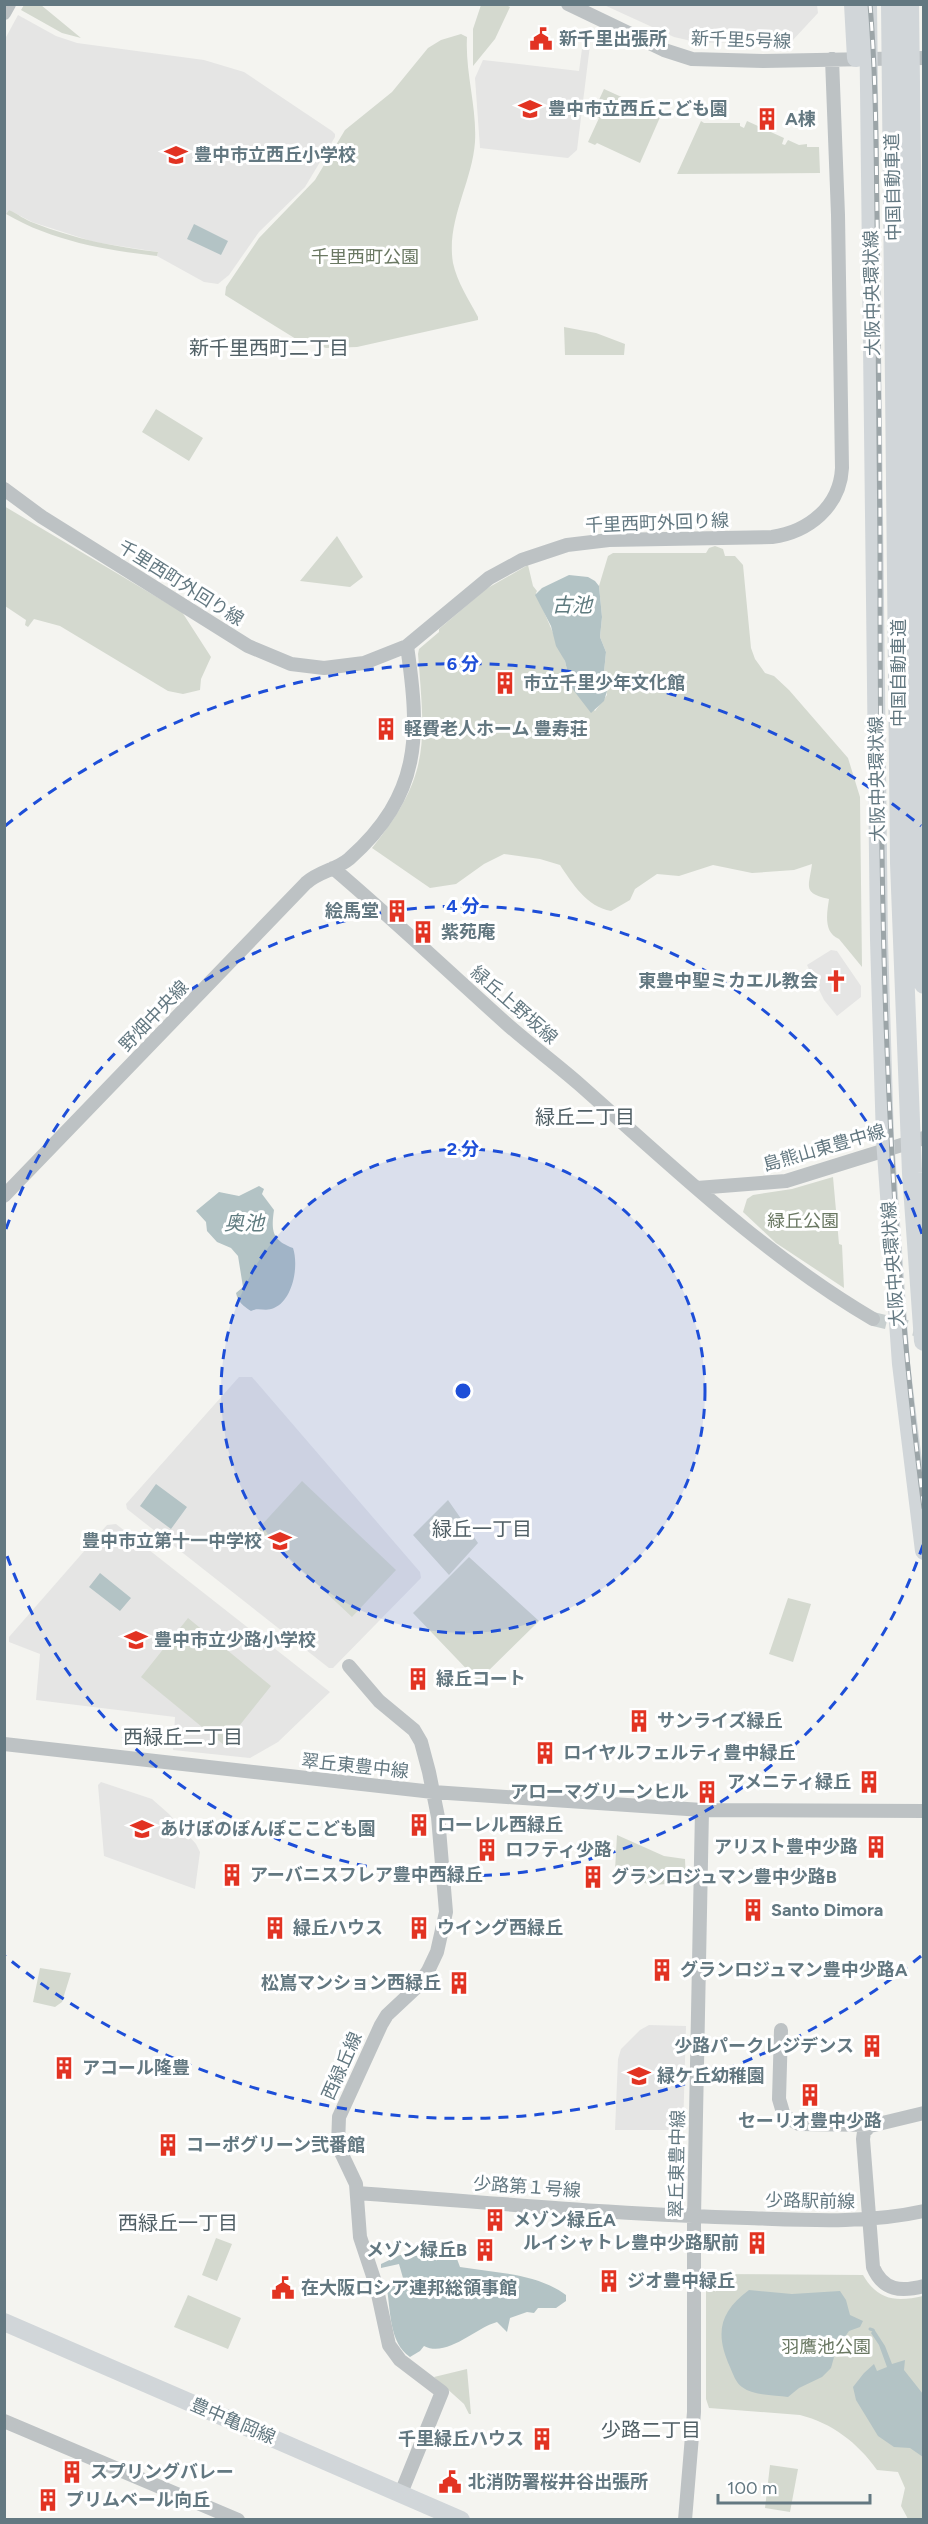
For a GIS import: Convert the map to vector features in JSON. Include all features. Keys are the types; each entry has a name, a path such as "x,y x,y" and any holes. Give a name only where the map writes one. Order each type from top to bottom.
{"highway":[{"name":"中国自動車道","path":"891,4 901,41"},
{"name":"中国自動車道","path":"909,4 901,41 900,863 912,1183 924,1341"},
{"name":"中国自動車道","path":"901,74 924,984"}],"main road":[{"path":"853,4 862,42"},
{"path":"862,42 868,4"},
{"name":"大阪中央環状線","path":"862,42 862,158 871,199 879,950 901,1364 924,1551"},
{"name":"豊中亀岡線","path":"4,2322 461,2520"}],"street":[{"path":"4,13 9,4"},
{"name":"新千里5号線","path":"568,4 664,50 688,58 763,61 924,58"},
{"name":"千里西町外回り線","path":"4,489 42,517 248,646 274,659 324,668 374,660 407,646 489,578 522,560 567,545 609,540 772,537 790,534 806,527 826,509 840,484 842,468 840,272 832,59"},
{"path":"333,868 351,857 378,828 395,803 407,778 413,756 415,721 407,646"},
{"name":"緑丘上野坂線","path":"333,868 510,1026 794,1269 873,1319"},
{"name":"野畑中央線","path":"5,1193 306,883 322,872 333,868"},
{"name":"島熊山東豊中線","path":"698,1188 786,1181 924,1138"},
{"name":"西緑丘線","path":"349,1665 379,1701 414,1730 421,1742 434,1792 446,1902 444,1926 428,1971 418,1986 387,2015 339,2117 338,2146 354,2177 360,2237 376,2285 391,2350 400,2360 442,2392 401,2493"},
{"name":"翠丘東豊中線","path":"4,1744 434,1792 702,1810 924,1811"},
{"name":"翠丘東豊中線","path":"685,2520 694,2412 694,2217 702,1810"},
{"path":"781,2030 779,2099 784,2116 799,2124 873,2125 924,2114"},
{"path":"873,2125 865,2129 863,2135 873,2267 880,2280 898,2290 924,2286"},
{"name":"少路第１号線","path":"357,2193 694,2217"},
{"name":"少路駅前線","path":"694,2217 869,2220 924,2211"},
{"path":"4,2421 238,2520"}],"shaded area":[{"path":"604,5 817,5 818,13 792,41 700,43 674,37"},
{"name":"豊中市立西丘小学校","path":"18,15 56,36 77,43 204,60 244,72 332,131 335,137 305,187 259,232 229,275 218,284 204,282 157,256 158,252 94,242 32,222 9,210 6,214 5,39"},
{"name":"豊中市立西丘こども園","path":"584,34 591,37 577,150 568,158 480,148 475,78 483,60 579,71"},
{"path":"831,950 837,951 861,986 861,997 837,1016 824,1000 807,965"},
{"name":"豊中市立第十一中学校","path":"239,1377 252,1377 420,1572 421,1578 333,1668 329,1668 127,1509 126,1504"},
{"name":"豊中市立少路小学校","path":"116,1524 330,1692 278,1742 250,1758 173,1750 175,1717 36,1700 40,1654 9,1642 9,1637 107,1525"},
{"name":"あけぼのぽんぽここども園","path":"101,1782 152,1799 196,1844 200,1852 195,1889 104,1856 98,1785"},
{"path":"649,2025 686,2026 683,2130 615,2130 618,2059 621,2049 640,2030"}],"green space":[{"path":"24,5 41,5 81,38 62,33 21,10"},
{"path":"481,5 510,7 495,39 473,66 473,29"},
{"name":"千里西町公園","path":"461,34 467,37 475,142 456,217 452,247 457,277 478,320 357,347 326,348 296,339 225,295 226,287 259,238 315,180 345,130 392,92 428,48 441,40"},
{"path":"604,89 661,115 640,163 597,143 595,145 588,142 599,118 592,115"},
{"path":"701,121 704,123 740,123 740,126 744,128 747,121 784,138 782,144 785,145 788,140 799,145 807,144 807,147 819,147 820,173 677,174"},
{"path":"9,210 31,222 65,234 111,245 158,252 157,256 118,251 60,238 6,214"},
{"path":"564,327 596,333 625,344 624,355 565,355"},
{"path":"156,409 203,438 189,461 142,432"},
{"path":"4,506 182,612 211,657 201,679 200,690 183,694 168,691 60,626 34,619 28,627 25,625 26,620 5,606"},
{"path":"337,536 363,577 350,587 300,581"},
{"path":"715,546 723,549 725,556 735,556 743,565 751,648 755,659 765,673 774,676 789,690 848,758 860,797 862,967 839,939 830,932 827,922 829,899 820,897 809,888 812,864 794,870 752,873 713,865 679,876 657,874 635,889 630,900 611,911 602,909 587,899 560,865 540,859 504,854 484,864 456,884 430,888 372,848 405,799 414,778 420,757 422,735 418,654 419,649 439,632 439,629 486,589 528,565 533,586 565,661 571,687 595,711 607,695 604,672 606,652 600,637 602,617 599,586 608,556 613,553 706,553 709,548"},
{"name":"緑丘公園","path":"833,1177 839,1244 842,1245 844,1288 776,1243 743,1212 747,1199 753,1195 792,1189"},
{"path":"302,1481 396,1570 352,1617 258,1529"},
{"path":"448,1500 478,1543 449,1575 413,1535"},
{"path":"469,1557 539,1621 478,1681 413,1613"},
{"path":"788,1598 811,1604 793,1662 769,1654"},
{"path":"188,1618 271,1686 224,1745 141,1677"},
{"path":"617,1835 664,1856 685,1859 686,1882 649,1884 615,1870"},
{"path":"40,1968 71,1973 62,2002 55,2007 33,2002"},
{"path":"216,2238 232,2244 217,2281 202,2275"},
{"name":"羽鷹池公園","path":"706,2274 863,2275 875,2290 889,2298 905,2299 923,2296 923,2519 908,2519 901,2506 905,2488 898,2472 877,2470 853,2443 823,2423 800,2415 709,2408 706,2399"},
{"path":"188,2295 241,2318 228,2349 174,2327"},
{"path":"467,2369 471,2414 464,2404 434,2377"},
{"path":"770,2465 798,2469 790,2512 765,2508"}],"water":[{"path":"194,224 228,241 221,255 187,239"},
{"name":"古池","path":"569,575 588,577 599,586 602,617 600,637 606,652 604,672 607,691 604,701 591,713 571,687 565,661 556,646 551,626 535,595 542,588"},
{"name":"奥池","path":"259,1186 264,1189 262,1194 274,1210 274,1234 281,1242 293,1248 295,1273 290,1290 281,1304 271,1309 251,1311 241,1304 236,1293 243,1287 238,1256 231,1248 217,1242 207,1231 206,1222 196,1211 219,1192 239,1196"},
{"path":"156,1484 187,1507 171,1529 140,1506"},
{"path":"100,1573 131,1598 120,1611 89,1587"},
{"path":"400,2255 453,2258 457,2259 460,2267 529,2278 566,2295 566,2301 556,2308 538,2308 534,2313 527,2312 510,2318 507,2332 497,2322 442,2348 433,2349 424,2346 410,2357 403,2351 394,2334 386,2283 403,2278 399,2264 381,2268 381,2264"},
{"path":"749,2290 792,2294 840,2291 846,2300 850,2315 863,2321 860,2327 849,2331 836,2350 831,2368 822,2377 799,2388 788,2397 752,2392 738,2383 722,2344 726,2315 739,2298"},
{"path":"874,2329 885,2346 892,2364 905,2360 904,2370 923,2394 923,2457 910,2448 894,2447 878,2436 856,2400 853,2387 864,2373 874,2364 877,2371 887,2367 879,2345 871,2333"}],"tunnel":[{"path":"873,1319 924,1331"}],"railway":[{"path":"870,4 876,137 881,789 886,1029 899,1269 924,1508"}],"place":[{"name":"新千里出張所","path":"541,39"},
{"name":"豊中市立西丘こども園","path":"530,109"},
{"name":"A棟","path":"767,119"},
{"name":"豊中市立西丘小学校","path":"176,155"},
{"name":"市立千里少年文化館","path":"505,683"},
{"name":"軽費老人ホーム 豊寿荘","path":"386,729"},
{"name":"絵馬堂","path":"397,911"},
{"name":"紫苑庵","path":"423,932"},
{"name":"東豊中聖ミカエル教会","path":"836,981"},
{"name":"豊中市立第十一中学校","path":"280,1541"},
{"name":"豊中市立少路小学校","path":"136,1640"},
{"name":"緑丘コート","path":"418,1679"},
{"name":"サンライズ緑丘","path":"639,1721"},
{"name":"ロイヤルフェルティ豊中緑丘","path":"545,1753"},
{"name":"アメニティ緑丘","path":"869,1782"},
{"name":"アローマグリーンヒル","path":"707,1792"},
{"name":"ローレル西緑丘","path":"419,1825"},
{"name":"あけぼのぽんぽここども園","path":"142,1829"},
{"name":"アリスト豊中少路","path":"876,1847"},
{"name":"ロフティ少路","path":"487,1850"},
{"name":"アーバニスフレア豊中西緑丘","path":"232,1875"},
{"name":"グランロジュマン豊中少路B","path":"593,1877"},
{"name":"Santo Dimora","path":"753,1910"},
{"name":"緑丘ハウス","path":"275,1928"},
{"name":"ウイング西緑丘","path":"419,1928"},
{"name":"グランロジュマン豊中少路A","path":"662,1970"},
{"name":"松嶌マンション西緑丘","path":"459,1983"},
{"name":"少路パークレジデンス","path":"872,2046"},
{"name":"アコール隆豊","path":"64,2068"},
{"name":"緑ケ丘幼稚園","path":"639,2076"},
{"name":"セーリオ豊中少路","path":"810,2095"},
{"name":"コーポグリーン弐番館","path":"168,2145"},
{"name":"メゾン緑丘A","path":"495,2220"},
{"name":"ルイシャトレ豊中少路駅前","path":"757,2243"},
{"name":"メゾン緑丘B","path":"485,2250"},
{"name":"ジオ豊中緑丘","path":"609,2281"},
{"name":"在大阪ロシア連邦総領事館","path":"283,2288"},
{"name":"千里緑丘ハウス","path":"542,2439"},
{"name":"スプリングバレー","path":"72,2472"},
{"name":"北消防署桜井谷出張所","path":"450,2482"},
{"name":"プリムベール向丘","path":"48,2500"}],"district":[{"name":"新千里西町二丁目","path":"269,348"},
{"name":"緑丘二丁目","path":"585,1117"},
{"name":"緑丘一丁目","path":"482,1529"},
{"name":"西緑丘二丁目","path":"183,1737"},
{"name":"西緑丘一丁目","path":"178,2223"},
{"name":"少路二丁目","path":"651,2430"}]}
